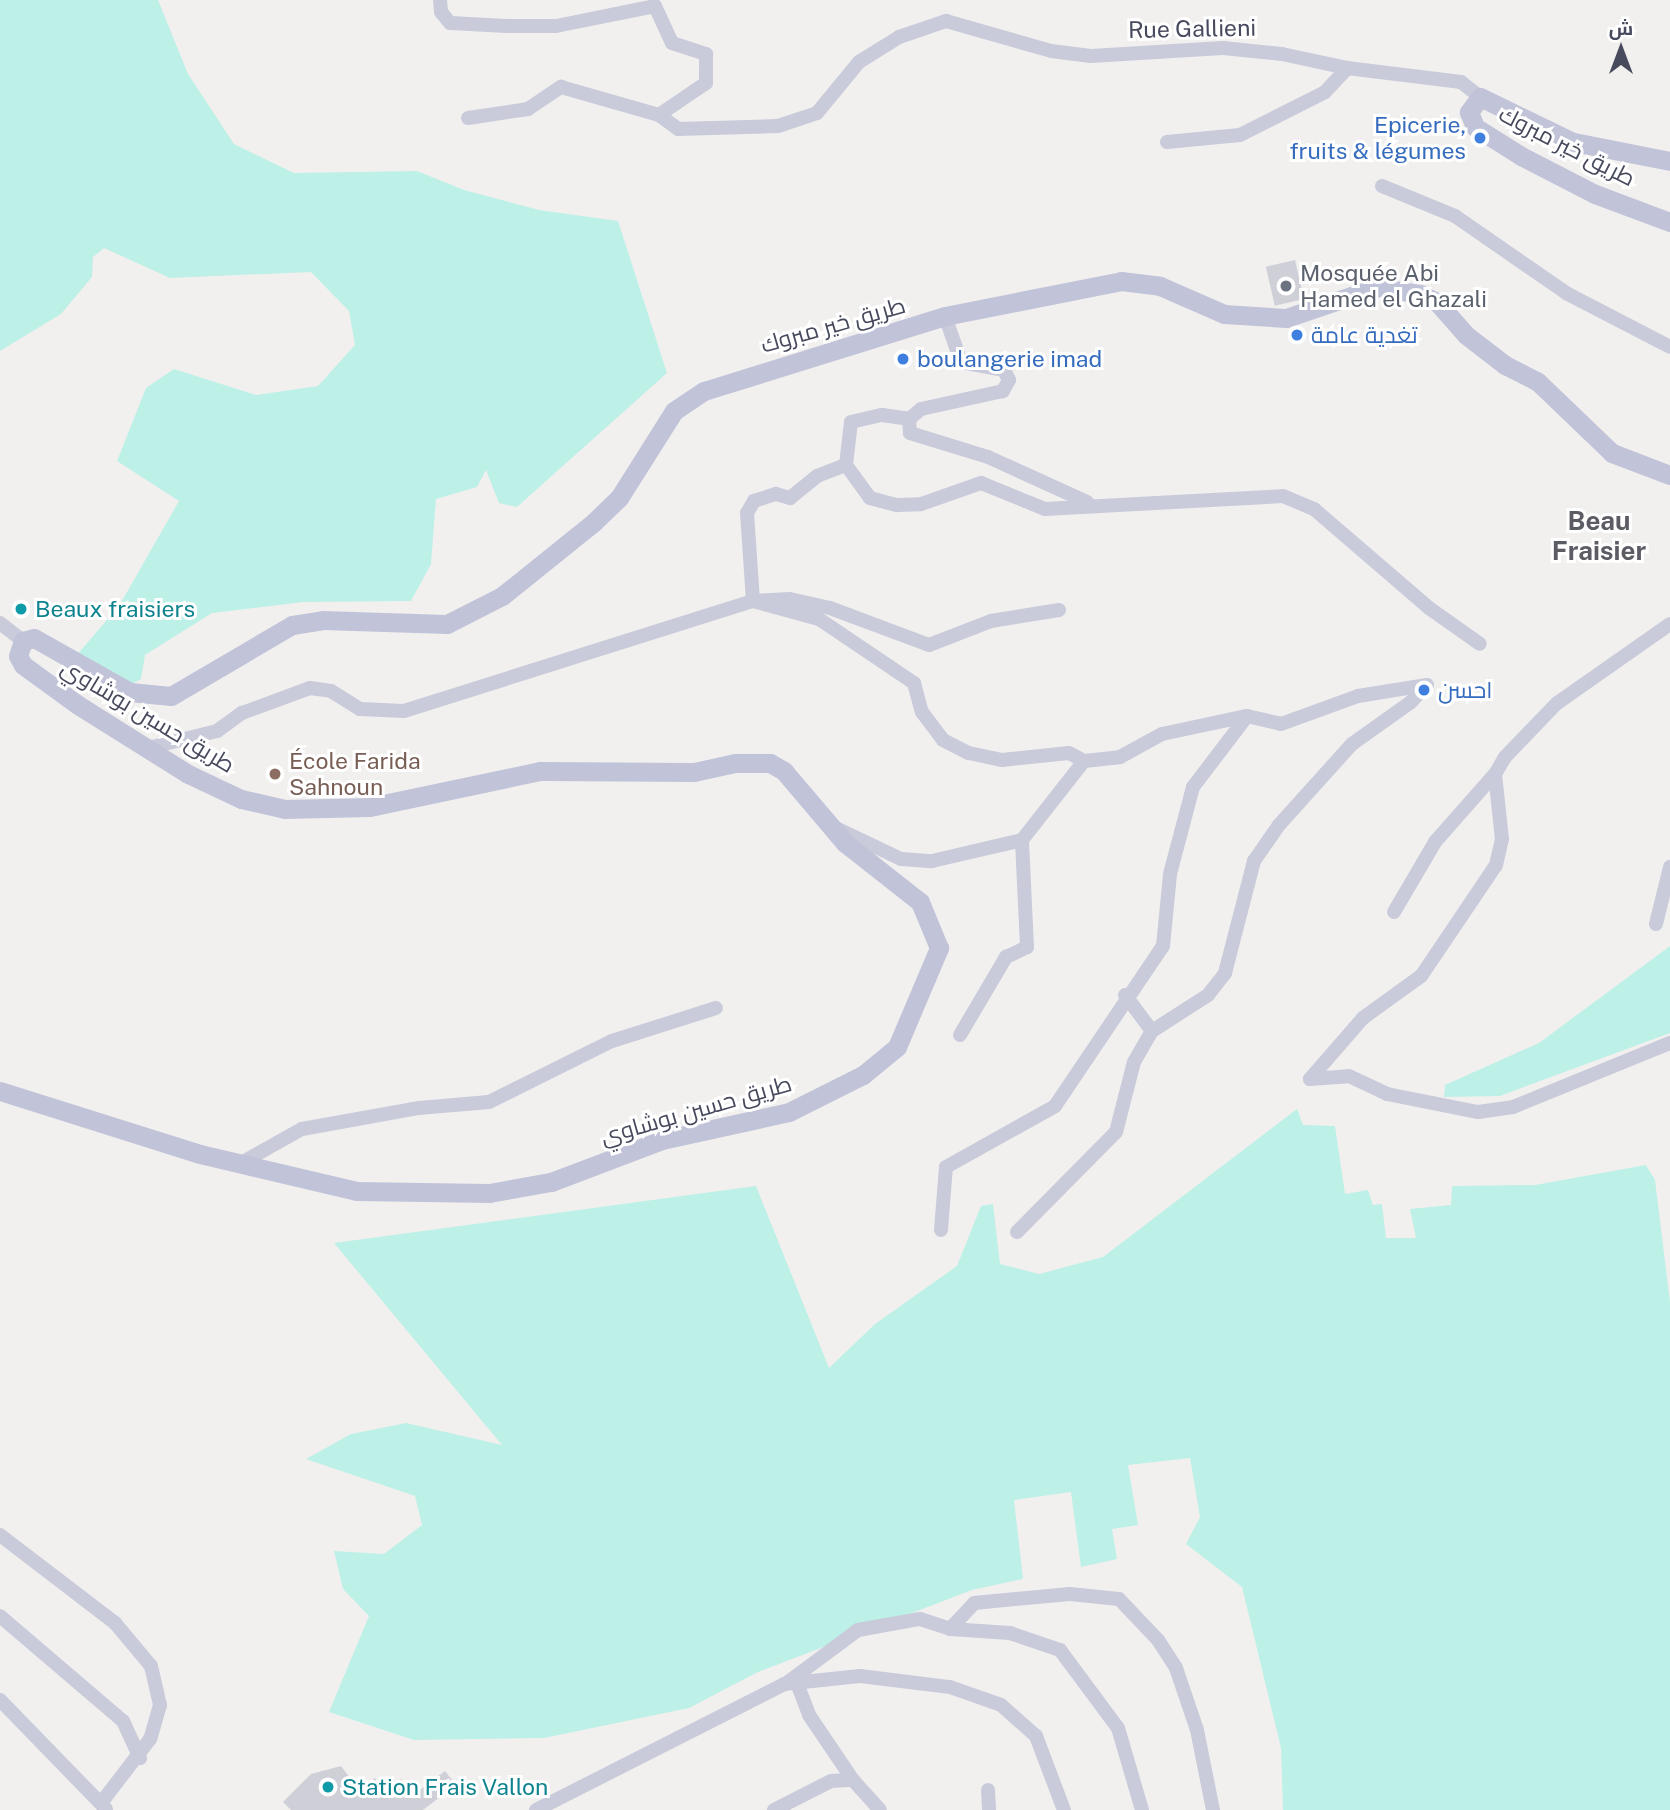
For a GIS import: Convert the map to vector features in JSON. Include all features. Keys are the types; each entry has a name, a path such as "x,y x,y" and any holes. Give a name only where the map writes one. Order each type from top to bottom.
{"street":[{"path":"440,0 441,12 450,23 507,26 556,26 655,6 672,43 706,54 706,83 659,115 561,87 528,109 468,118"},
{"name":"Rue Gallieni","path":"659,115 678,129 778,126 817,113 859,62 899,37 946,21 1051,51 1091,57 1223,48 1347,68 1461,82 1480,97 1573,142 1670,161"},
{"path":"1167,142 1240,135 1325,92 1347,68"},
{"name":"طريق خير مبروك","path":"1480,97 1469,112 1475,127 1595,194 1670,222"},
{"path":"1382,186 1455,216 1566,293 1670,346"},
{"name":"طريق خير مبروك","path":"59,653 130,692 171,696 292,625 322,620 447,624 502,596 594,522 619,498 674,411 704,391 946,316 1121,281 1160,286 1224,314 1286,318 1378,287 1403,288 1437,302 1466,335 1505,365 1538,381 1612,453 1670,475"},
{"path":"909,426 921,409 956,399 1003,391 1009,380 1004,370 961,362 946,316"},
{"path":"1088,503 989,457 882,415 850,422 846,465 870,498 897,505 921,505 981,483 1045,509 1088,503 1283,496 1314,509 1429,608 1480,644"},
{"path":"753,601 747,513 754,501 776,494 790,498 817,476 846,465"},
{"path":"148,748 217,731 242,713 310,688 331,691 360,709 404,711 753,601 790,599 830,608 929,645 991,621 1059,610"},
{"path":"753,601 819,619 914,683 922,712 943,740 969,753 1002,760 1069,752 1084,761 1121,757 1162,734 1247,716 1281,724 1358,696 1427,685 1411,702 1352,744 1279,825 1254,861 1226,973 1208,995 1152,1031 1135,1062 1116,1132 1017,1232"},
{"path":"0,623 23,641"},
{"path":"1394,912 1435,842 1557,703 1670,624"},
{"name":"طريق حسين بوشاوي","path":"0,1091 239,1164 356,1191 489,1193 551,1182 662,1140 789,1112 863,1075 897,1047 939,948 920,902 825,823 784,771 752,760 694,772 540,771 332,812 241,799 148,748 23,665 18,656 23,641 34,638 59,653"},
{"path":"940,1230 946,1167 1055,1105 1075,1083 1125,995 1163,946 1170,874 1193,787 1247,716"},
{"path":"825,823 901,859 932,861 1023,840 1084,761"},
{"path":"1495,774 1502,839 1496,865 1420,976 1363,1018 1310,1079 1349,1076 1387,1094 1478,1112 1513,1107 1670,1043"},
{"path":"960,1035 1006,957 1027,947 1023,840"},
{"path":"1656,924 1670,867"},
{"path":"1125,995 1152,1031"},
{"path":"239,1164 302,1129 418,1108 489,1102 612,1041 716,1008"},
{"path":"0,1535 115,1623 151,1666 160,1705 140,1758 104,1806 0,1700"},
{"path":"950,1629 974,1603 1070,1594 1119,1599 1158,1640 1176,1668 1198,1730 1213,1810"},
{"path":"0,1616 123,1721 140,1758"},
{"path":"536,1810 699,1722 792,1681 858,1630 919,1619 950,1629 1010,1633 1059,1650 1091,1685 1118,1728 1142,1810"},
{"path":"792,1681 873,1678 950,1687 1001,1705 1037,1736 1064,1810"},
{"path":"792,1681 809,1715 853,1780 880,1810"},
{"path":"774,1810 831,1781 853,1780"},
{"path":"988,1790 989,1810"}],"green space":[{"path":"0,0 158,0 188,74 234,144 294,173 417,171 464,190 539,210 618,221 667,373 517,507 499,503 486,470 477,487 436,499 431,564 411,601 303,602 212,613 145,655 141,679 126,687 75,657 119,606 179,501 117,461 146,388 174,369 256,395 318,386 355,345 349,311 311,272 170,278 104,248 93,257 92,277 61,314 0,351"},
{"path":"1670,946 1670,1033 1500,1096 1444,1097 1445,1085 1539,1043"},
{"path":"1297,1109 1303,1125 1335,1126 1345,1194 1368,1190 1373,1205 1382,1204 1386,1238 1416,1238 1410,1209 1451,1205 1452,1186 1535,1185 1646,1165 1655,1180 1670,1302 1670,1810 1283,1810 1281,1748 1242,1587 1186,1544 1200,1517 1190,1458 1128,1465 1138,1525 1112,1529 1117,1559 1081,1567 1071,1492 1014,1500 1023,1579 972,1590 758,1672 689,1708 544,1738 414,1740 329,1712 369,1616 343,1589 334,1551 384,1554 422,1525 415,1496 306,1459 351,1434 406,1423 502,1445 334,1243 756,1186 829,1368 875,1324 957,1266 981,1206 993,1204 1000,1264 1039,1274 1103,1257"}],"building":[{"name":"Mosquée Abi Hamed el Ghazali","path":"1295,260 1304,299 1275,306 1266,267"},
{"name":"Station Frais Vallon","path":"341,1766 359,1790 375,1778 385,1791 401,1779 413,1795 445,1771 456,1785 423,1810 291,1810 283,1802 311,1774"}],"place":[{"name":"Epicerie, fruits & légumes","path":"1480,138"},
{"name":"Mosquée Abi Hamed el Ghazali","path":"1286,286"},
{"name":"تغدية عامة","path":"1297,335"},
{"name":"boulangerie imad","path":"903,359"},
{"name":"Beaux fraisiers","path":"21,609"},
{"name":"احسن","path":"1424,690"},
{"name":"École Farida Sahnoun","path":"275,774"},
{"name":"Station Frais Vallon","path":"328,1787"}],"district":[{"name":"Beau Fraisier","path":"1599,536"}]}
